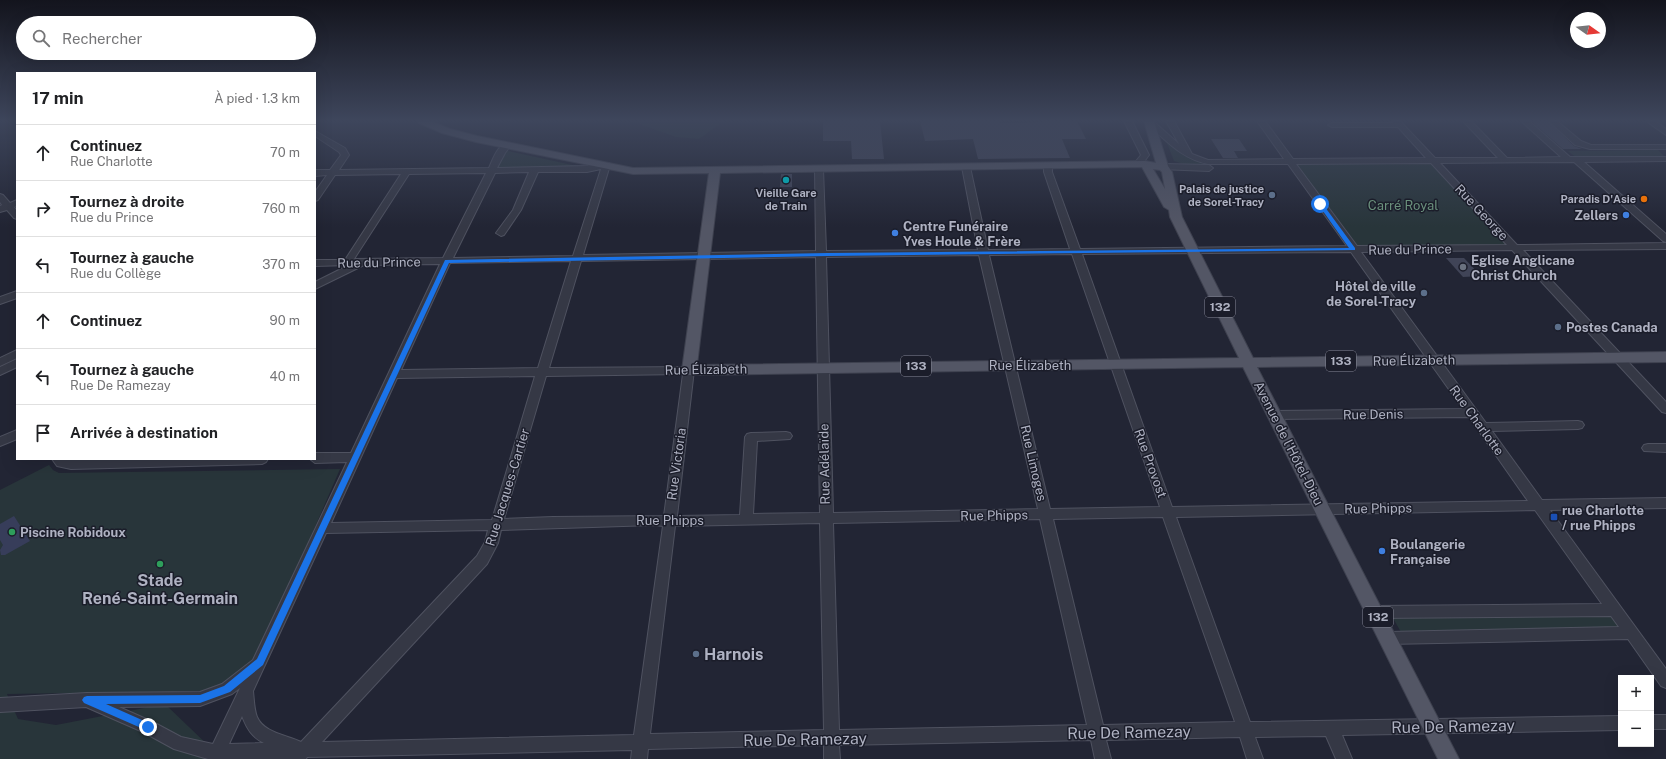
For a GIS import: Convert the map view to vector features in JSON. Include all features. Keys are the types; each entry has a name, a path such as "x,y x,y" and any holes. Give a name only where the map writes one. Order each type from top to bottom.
{"main road":[{"path":"564,156 633,171 1141,164 1163,167"},
{"name":"Avenue de l'Hôtel-Dieu","path":"1160,156 1163,167 1167,172 1176,217 1274,416 1449,759"},
{"path":"1141,164 1169,206 1174,210"},
{"name":"Rue Victoria","path":"689,370 715,170"},
{"name":"Rue Élizabeth","path":"689,370 1666,357"}],"street":[{"path":"316,197 334,172 343,156"},
{"path":"216,755 447,261 501,156"},
{"path":"1141,164 1144,156"},
{"path":"1192,156 1205,162 1292,163 1666,159"},
{"name":"Rue Charlotte","path":"1287,156 1666,681"},
{"name":"Rue George","path":"1429,156 1666,409"},
{"path":"1502,156 1506,161"},
{"path":"1577,160 1666,239"},
{"path":"1163,167 1278,167 1292,163"},
{"path":"316,172 587,169 606,165"},
{"name":"Rue Jacques-Cartier","path":"300,754 482,560 491,543 606,165"},
{"name":"Rue Provost","path":"1048,166 1048,172 1255,759"},
{"name":"Rue Limoges","path":"966,167 1010,365 1103,759"},
{"path":"501,233 518,210 535,169"},
{"name":"Rue Adélaïde","path":"819,169 822,368 832,759"},
{"path":"348,262 407,171"},
{"path":"0,197 16,215"},
{"name":"Rue du Prince","path":"316,263 704,258 821,254 985,254 1666,246"},
{"path":"316,286 363,262"},
{"path":"0,301 16,294"},
{"path":"0,370 11,360"},
{"name":"Rue Élizabeth","path":"394,374 689,370"},
{"name":"Rue Victoria","path":"639,759 689,370"},
{"name":"Rue Denis","path":"1274,416 1472,413"},
{"path":"1482,427 1578,425"},
{"path":"0,442 16,434"},
{"path":"746,519 751,437 786,436"},
{"path":"1648,448 1666,448"},
{"path":"316,458 355,456"},
{"path":"59,460 61,463 71,464 224,460"},
{"name":"Rue Phipps","path":"322,528 658,520 1666,503"},
{"path":"1375,612 1616,610"},
{"path":"1388,638 1632,633"},
{"path":"87,700 200,699 227,689 260,662"},
{"path":"246,689 247,711 253,727 272,740 300,754"},
{"name":"Rue De Ramezay","path":"0,705 87,700 148,727 179,744 216,755 300,754 641,741 831,739 1618,723"},
{"path":"1654,722 1666,722"},
{"path":"1331,728 1344,759"}],"green space":[{"path":"500,156 533,156 586,168 494,169"},
{"path":"1172,156 1193,156 1204,165 1186,165 1174,161"},
{"path":"1575,156 1664,156 1666,158 1578,159"},
{"name":"Carré Royal","path":"1435,162 1513,247 1356,249 1294,163"},
{"path":"49,465 53,470 59,473 340,469 299,564 252,663 224,685 207,691 7,694 18,719 56,725 165,704 214,751 208,759 0,759 0,490"},
{"path":"1615,606 1633,630 1402,634 1393,618"}],"water":[{"name":"Piscine Robidoux","path":"14,516 30,541 5,555 1,555 0,550 3,545 0,540 0,524"}],"building":[{"path":"852,156 884,156 884,159 852,159"},
{"path":"977,156 1069,156 1070,158 978,159"},
{"path":"1222,156 1237,156 1238,158 1223,158"},
{"name":"Vieille Gare de Train","path":"781,174 792,174 792,187 780,187"},
{"name":"Eglise Anglicane Christ Church","path":"1446,258 1464,258 1481,276 1463,277"}],"place":[{"name":"Vieille Gare de Train","path":"786,180"},
{"name":"Palais de justice de Sorel-Tracy","path":"1272,195"},
{"name":"Paradis D'Asie","path":"1644,199"},
{"name":"Zellers","path":"1626,215"},
{"name":"Centre Funéraire Yves Houle & Frère","path":"895,233"},
{"name":"Eglise Anglicane Christ Church","path":"1463,267"},
{"name":"Hôtel de ville de Sorel-Tracy","path":"1424,293"},
{"name":"Postes Canada","path":"1558,327"},
{"name":"rue Charlotte / rue Phipps","path":"1554,517"},
{"name":"Piscine Robidoux","path":"12,532"},
{"name":"Boulangerie Française","path":"1382,551"},
{"name":"Stade René-Saint-Germain","path":"160,564"},
{"name":"Harnois","path":"696,654"}],"route":[{"path":"148,727 87,700 200,699 227,689 260,662 447,261 809,256 821,254 985,254 1353,249 1320,204"}]}
